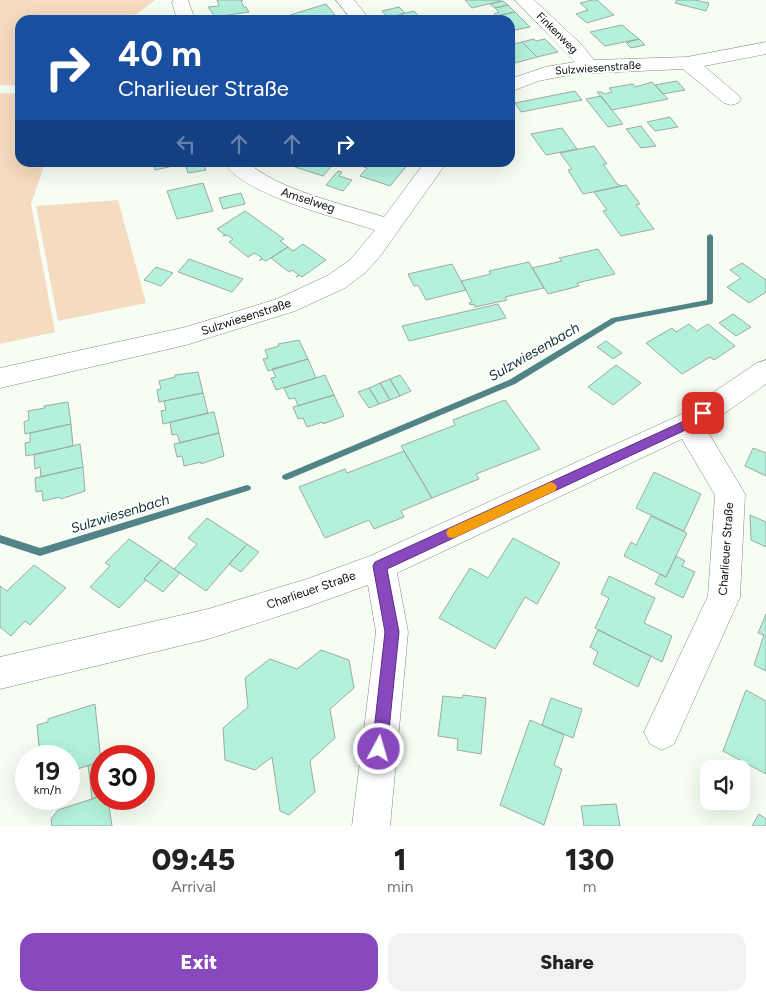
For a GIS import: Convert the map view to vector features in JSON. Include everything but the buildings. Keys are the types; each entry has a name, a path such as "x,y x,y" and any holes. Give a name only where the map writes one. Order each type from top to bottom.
{"street":[{"path":"345,0 357,15"},
{"name":"Finkenweg","path":"524,0 574,48 589,67"},
{"path":"181,2 185,15"},
{"name":"Sulzwiesenstraße","path":"515,84 550,71 589,67 688,63 766,48"},
{"path":"688,63 731,98"},
{"name":"Amselweg","path":"238,167 250,177 274,189 389,227"},
{"name":"Sulzwiesenstraße","path":"0,378 186,336 286,305 336,282 358,266 433,167"},
{"name":"Charlieuer Straße","path":"0,673 208,624 307,593 380,566 688,424 766,370"},
{"name":"Charlieuer Straße","path":"662,732 724,597 730,494 688,424"},
{"path":"371,826 392,632 380,566"}],"shaded area":[{"path":"0,0 155,0 136,15 15,15 15,86 0,85"},
{"path":"0,93 15,94 15,167 44,167 31,204 55,332 0,344"},
{"path":"118,200 146,303 58,321 36,206"}],"waterway":[{"name":"Sulzwiesenbach","path":"286,477 512,382 614,320 710,302 710,236"},
{"name":"Sulzwiesenbach","path":"0,539 40,552 247,488"}],"slow traffic":[{"path":"452,533 551,487"}],"route":[{"path":"379,749 392,632 380,566 688,424 703,413"}]}
